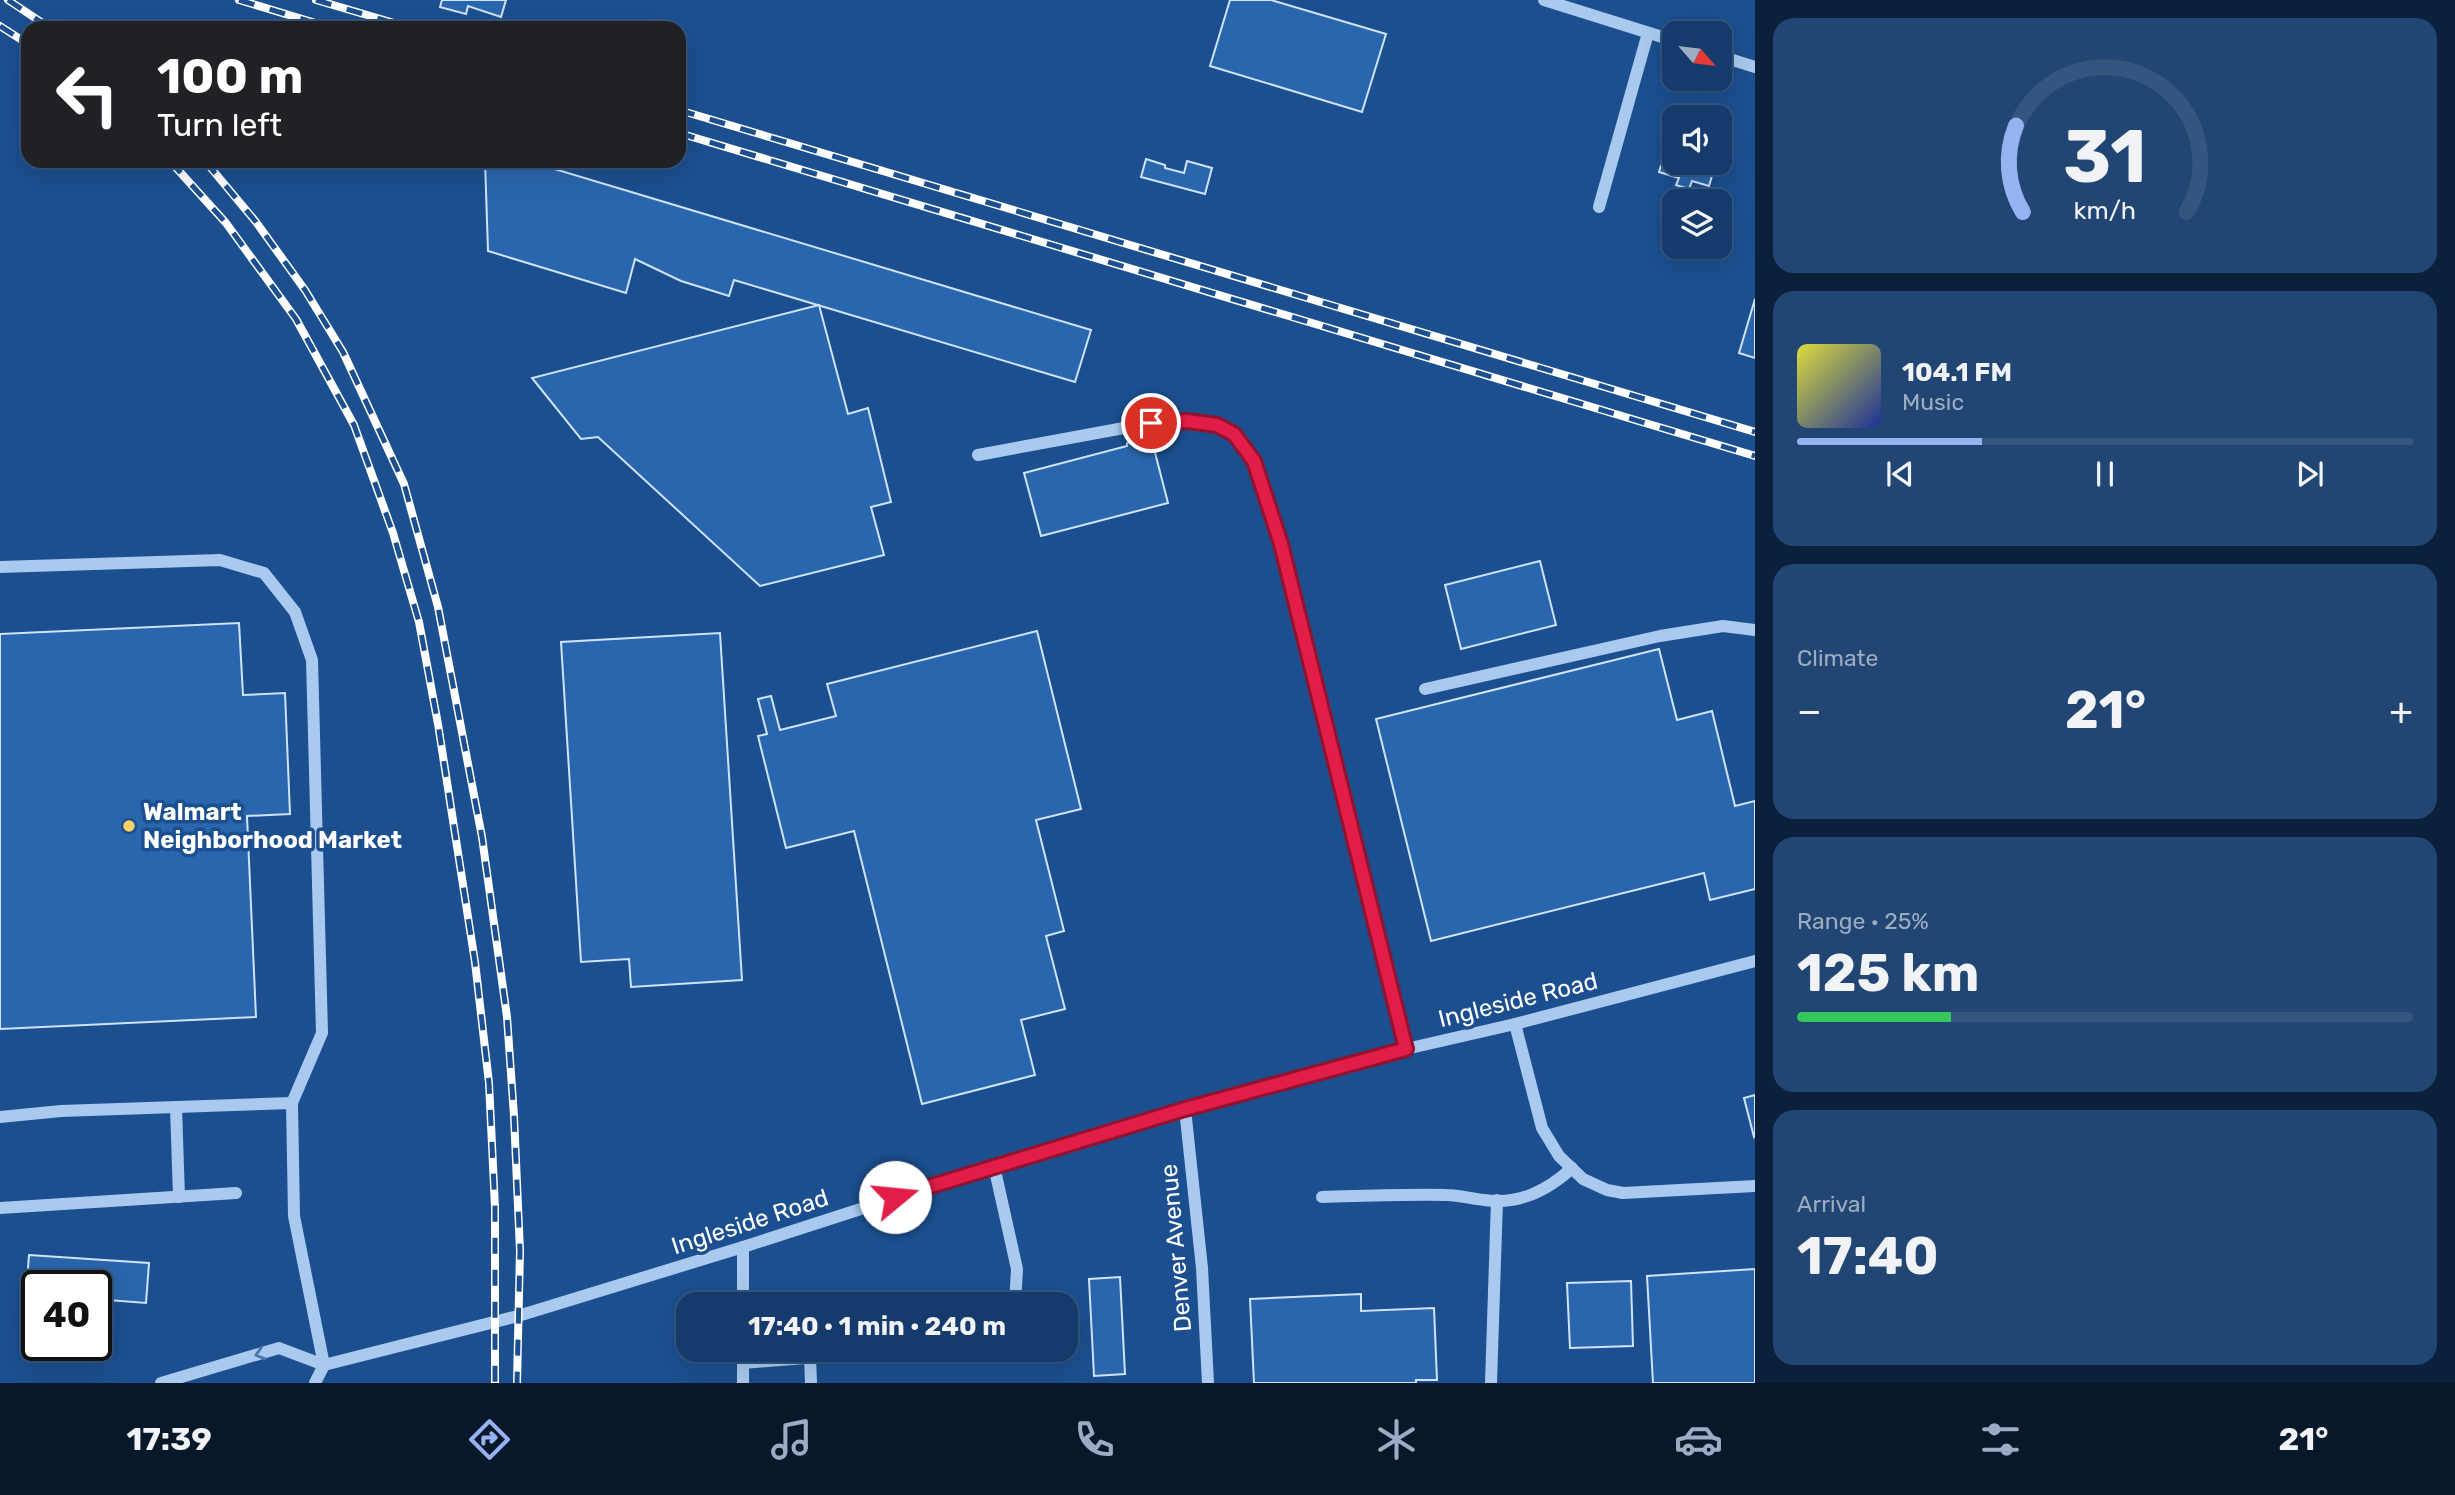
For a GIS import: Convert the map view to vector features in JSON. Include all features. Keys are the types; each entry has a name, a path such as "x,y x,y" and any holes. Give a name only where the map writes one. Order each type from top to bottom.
{"street":[{"path":"1544,0 1662,37"},
{"path":"1599,207 1648,33"},
{"path":"1732,60 1755,67"},
{"path":"978,455 1151,423 1187,421 1217,425 1234,434 1254,461 1281,544 1406,1049"},
{"path":"0,567 220,560 264,573 295,612 312,660 322,1033 292,1103 293,1216 324,1365 315,1383"},
{"path":"1425,689 1660,636 1723,626 1755,630"},
{"name":"Ingleside Road","path":"324,1365 518,1316 994,1166 1185,1109 1406,1049 1515,1024 1755,961"},
{"path":"1515,1024 1542,1128 1559,1156 1583,1178 1607,1190 1623,1193 1755,1186"},
{"path":"0,1117 61,1111 292,1103"},
{"path":"176,1107 179,1197"},
{"name":"Denver Avenue","path":"1185,1109 1202,1268 1208,1383"},
{"path":"994,1166 1017,1269 1016,1292"},
{"path":"1322,1197 1450,1195 1514,1200 1538,1194 1572,1168"},
{"path":"0,1208 236,1193"},
{"path":"1491,1383 1497,1200"},
{"path":"743,1247 743,1292"},
{"path":"161,1383 279,1348 324,1365"},
{"path":"743,1383 743,1363 756,1362"},
{"path":"810,1362 811,1383"}],"building":[{"path":"442,0 506,0 501,17 468,6 466,14 440,7"},
{"path":"1230,0 1271,0 1386,34 1362,112 1210,66"},
{"path":"1146,159 1184,173 1187,161 1212,168 1205,194 1141,177"},
{"path":"485,168 551,168 1091,330 1075,382 734,280 729,296 681,281 635,259 626,293 488,251"},
{"path":"1669,175 1712,175 1709,186 1692,181 1689,189 1676,185 1679,178"},
{"path":"1755,299 1755,358 1739,353"},
{"path":"819,305 848,414 868,408 891,502 871,507 884,555 760,586 598,437 581,439 532,378"},
{"path":"1151,437 1168,503 1041,536 1024,473 1127,446 1127,443"},
{"path":"1540,561 1556,625 1461,649 1445,585"},
{"path":"239,623 243,695 285,693 290,814 247,816 256,1017 0,1029 0,634"},
{"path":"1037,631 1081,809 1036,820 1064,931 1046,936 1065,1009 1021,1020 1035,1075 922,1104 854,831 786,848 758,736 767,734 758,699 771,696 780,730 836,716 827,684"},
{"path":"720,633 742,980 631,987 629,959 581,962 561,642"},
{"path":"1659,649 1677,720 1712,711 1735,806 1755,801 1755,889 1710,900 1704,873 1431,941 1376,719"},
{"path":"1755,1095 1755,1136 1754,1137 1744,1098"},
{"path":"29,1255 149,1263 146,1303 112,1300 112,1270 28,1270"},
{"path":"1755,1269 1755,1383 1653,1383 1647,1276"},
{"path":"1120,1277 1125,1374 1094,1376 1089,1279"},
{"path":"1631,1281 1633,1346 1570,1348 1567,1283"},
{"path":"1361,1294 1361,1311 1434,1308 1437,1380 1416,1380 1416,1383 1254,1383 1250,1299"}],"railway":[{"path":"8,0 40,21"},
{"path":"239,0 309,21"},
{"path":"316,0 387,21"},
{"path":"0,26 21,40"},
{"path":"686,112 1755,432"},
{"path":"686,135 1755,456"},
{"path":"176,168 226,223 296,319 354,425 393,533 419,622 438,724 475,962 489,1083 495,1207 495,1383"},
{"path":"211,168 256,222 305,290 343,352 404,484 438,607 482,837 507,1017 520,1251 517,1383"}],"place":[{"name":"Walmart Neighborhood Market","path":"129,826"}],"route":[{"path":"895,1197 1185,1109 1406,1049 1281,544 1254,461 1234,434 1217,425 1187,421 1151,423"}]}
